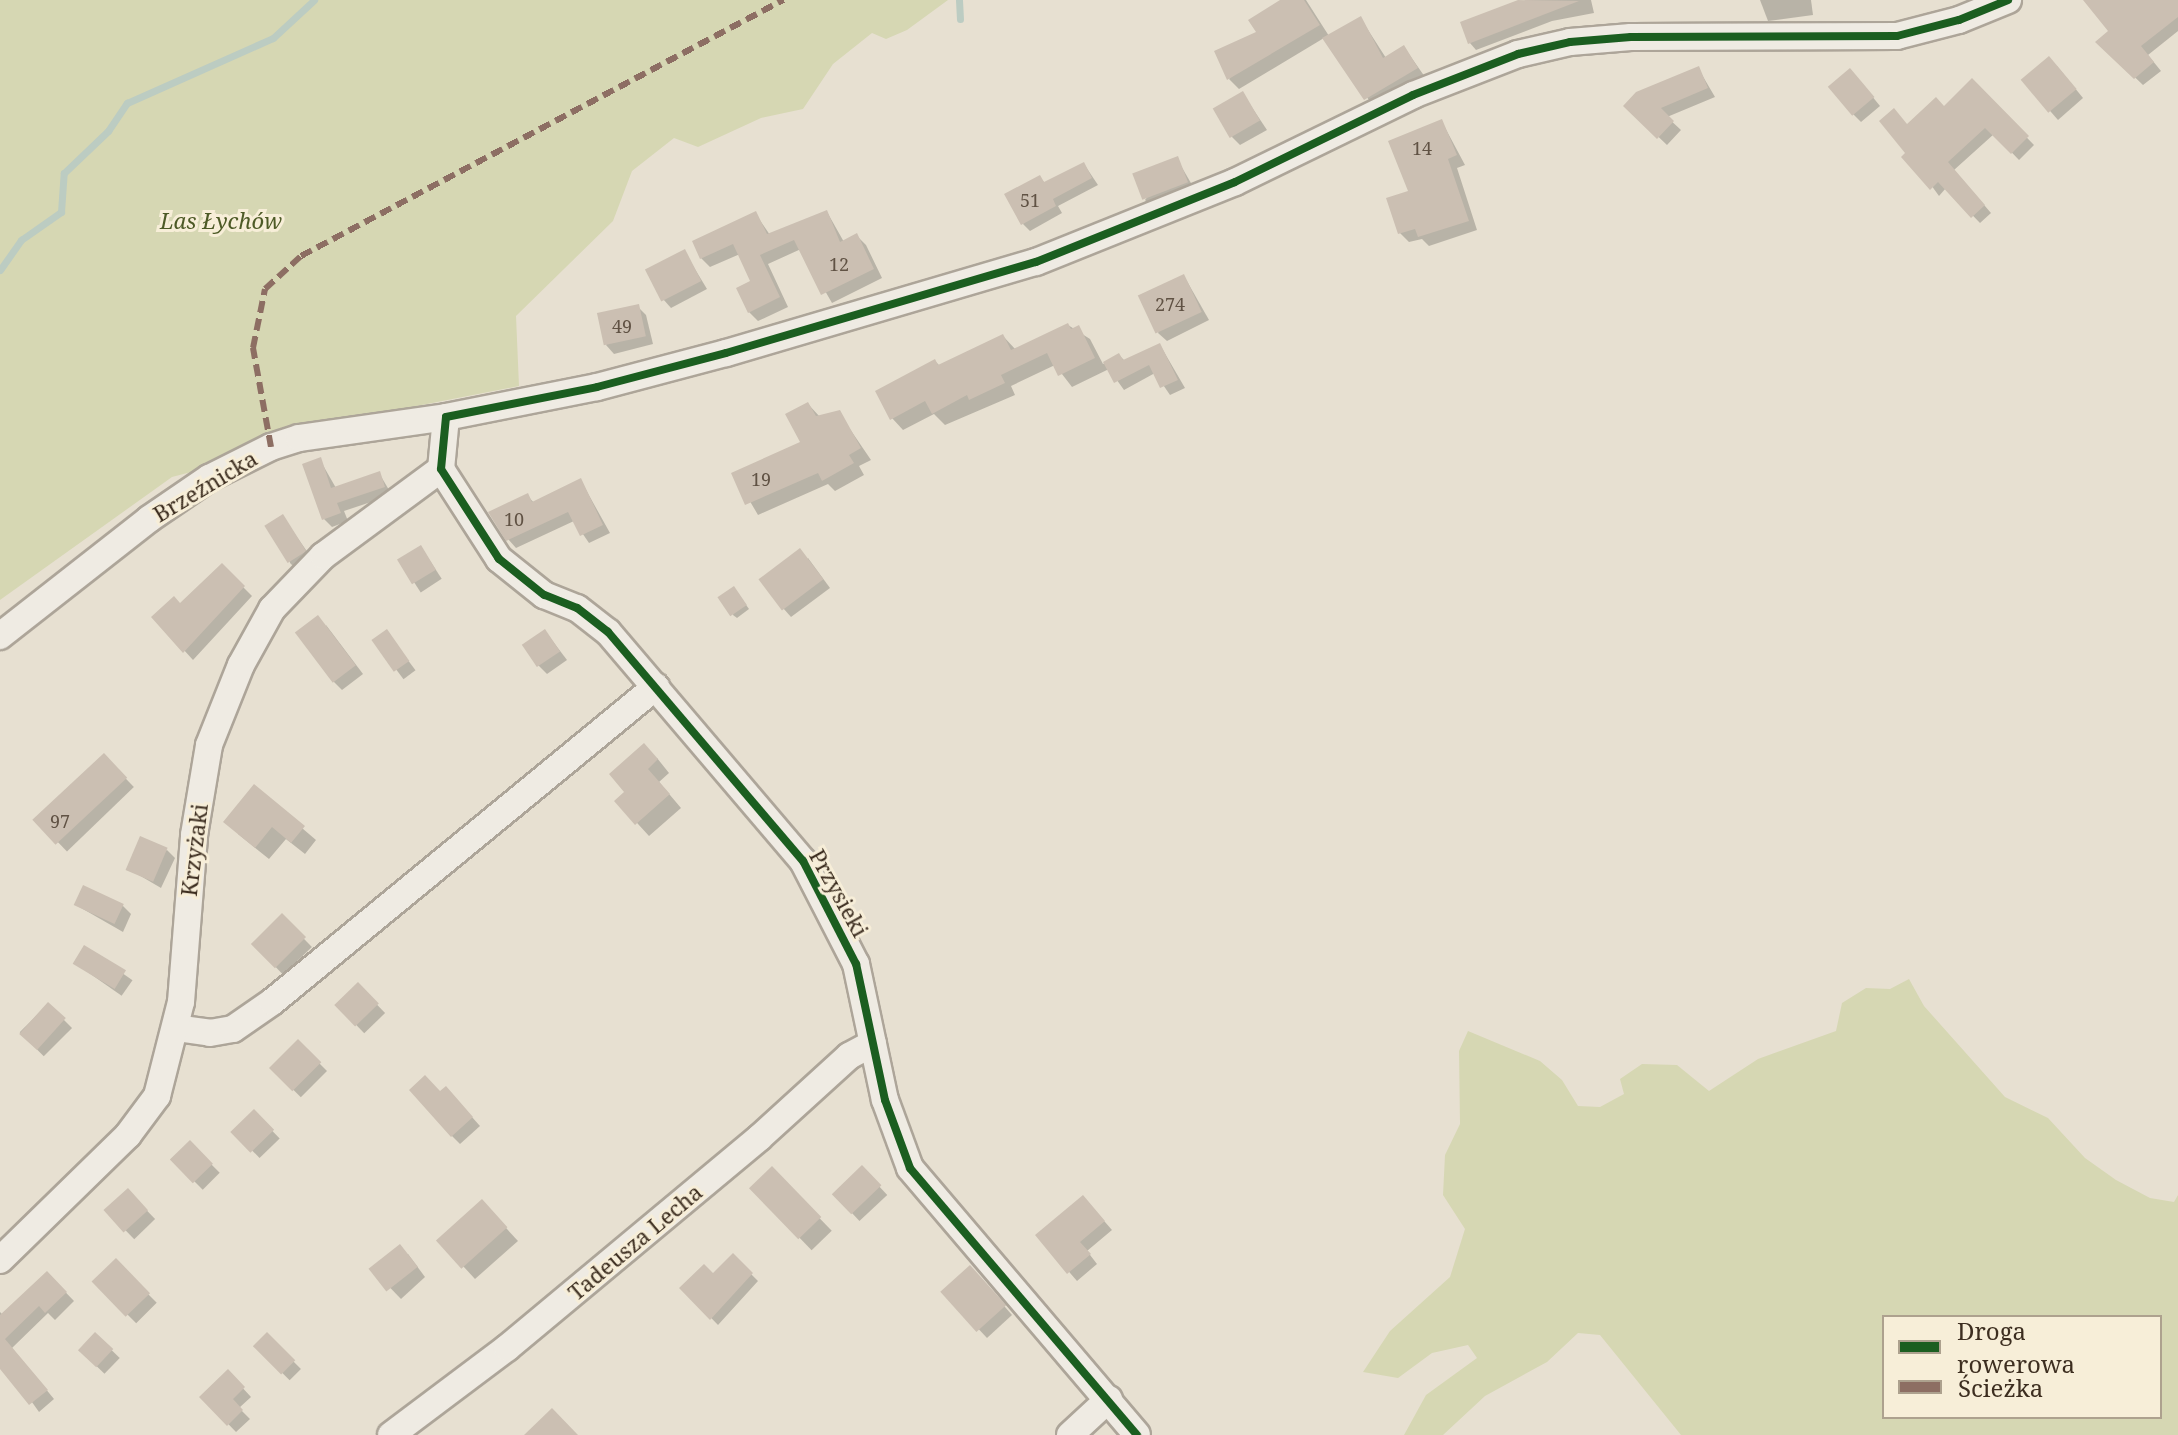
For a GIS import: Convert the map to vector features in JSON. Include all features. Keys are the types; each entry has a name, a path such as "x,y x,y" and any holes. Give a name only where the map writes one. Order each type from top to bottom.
{"street":[{"name":"Brzeźnicka","path":"0,636 149,519 209,478 271,447 446,417 698,361 1036,262 1235,182 1413,95 1518,54 1570,42 1631,37 1897,36 1959,20 2008,0"},
{"path":"441,469 446,417"},
{"name":"Przysieki","path":"441,469 499,559 544,595 577,608 608,632 803,861 856,964 885,1100 910,1168 1137,1435"},
{"name":"Krzyżaki","path":"0,1260 128,1135 157,1096 176,1028 209,745 241,665 272,609 297,578 441,469"},
{"path":"176,1028 210,1033 233,1029 272,1002 656,687"},
{"name":"Tadeusza Lecha","path":"391,1435 507,1348 759,1138 849,1056 873,1043"},
{"path":"1070,1435 1109,1399"}],"green space":[{"name":"Las Łychów","path":"0,0 948,0 907,30 886,39 872,33 833,64 803,109 761,118 698,147 674,138 632,171 613,221 516,316 519,386 294,430 214,466 172,477 0,600"},
{"path":"1909,979 1924,1006 2005,1097 2048,1118 2085,1158 2116,1180 2150,1198 2174,1202 2178,1195 2178,1435 1681,1435 1600,1335 1578,1333 1547,1362 1485,1396 1443,1435 1404,1435 1426,1395 1477,1358 1468,1345 1432,1353 1398,1378 1363,1372 1390,1331 1450,1277 1465,1229 1443,1195 1445,1155 1460,1124 1459,1051 1468,1031 1540,1061 1562,1080 1578,1106 1600,1107 1624,1094 1620,1079 1642,1064 1677,1065 1709,1091 1758,1059 1836,1031 1842,1003 1866,988 1890,989"}],"building":[{"path":"1280,0 1304,0 1320,25 1227,80 1214,51 1256,32 1248,20"},
{"path":"1518,0 1579,1 1468,44 1460,22"},
{"path":"2083,0 2178,0 2178,17 2141,46 2154,62 2134,79 2095,42 2108,31"},
{"path":"1361,16 1383,58 1404,45 1418,68 1364,100 1322,38"},
{"path":"2049,56 2077,89 2048,113 2021,80"},
{"path":"1699,66 1708,88 1661,108 1674,121 1657,139 1623,106 1636,92"},
{"path":"1850,68 1874,97 1852,116 1828,87"},
{"path":"1972,78 2029,136 2011,154 1985,128 1948,162 1985,205 1971,218 1938,182 1930,190 1901,157 1905,153 1879,121 1894,108 1907,124 1936,97 1944,106"},
{"path":"1243,91 1260,120 1230,138 1213,108"},
{"path":"1442,119 1457,155 1448,159 1469,221 1418,237 1415,229 1398,234 1386,198 1408,191 1388,141"},
{"path":"1178,156 1188,182 1142,200 1132,174"},
{"path":"1084,162 1092,178 1053,199 1056,206 1021,225 1004,194 1040,175 1044,182"},
{"path":"827,210 840,242 857,233 874,269 821,295 794,240 760,255 780,297 748,313 736,288 750,281 733,244 700,259 692,241 756,211 767,234"},
{"path":"685,249 701,281 661,302 645,269"},
{"path":"1184,274 1202,312 1156,334 1138,296"},
{"path":"639,304 646,336 604,345 597,313"},
{"path":"1068,323 1071,329 1079,325 1095,358 1058,376 1047,353 1001,375 1005,383 969,400 967,395 932,414 925,401 890,420 875,391 935,359 938,365 1003,334 1011,350"},
{"path":"1160,343 1178,380 1160,388 1149,365 1114,383 1103,362 1119,353 1123,360"},
{"path":"808,402 816,416 840,410 861,448 849,455 854,463 822,481 818,473 745,505 731,473 800,442 785,414"},
{"path":"321,457 331,488 380,471 385,487 337,503 341,513 322,520 302,464"},
{"path":"581,478 603,525 580,536 568,512 506,541 488,512 528,493 532,502"},
{"path":"283,514 306,551 288,563 264,526"},
{"path":"421,545 436,570 412,584 397,559"},
{"path":"800,548 823,579 782,610 758,579"},
{"path":"222,563 245,586 183,653 151,617 174,596 180,603"},
{"path":"734,586 747,605 730,616 717,597"},
{"path":"318,615 356,665 333,683 295,632"},
{"path":"387,629 409,661 394,672 371,640"},
{"path":"545,629 560,651 537,667 522,645"},
{"path":"644,743 658,759 648,769 670,794 635,825 614,801 624,792 609,774"},
{"path":"104,753 127,778 56,845 32,820"},
{"path":"254,784 305,826 291,843 272,827 255,848 223,822"},
{"path":"140,836 168,848 153,882 126,870"},
{"path":"83,885 124,904 114,924 74,905"},
{"path":"282,913 306,937 275,968 251,944"},
{"path":"84,945 126,970 115,989 73,964"},
{"path":"358,982 379,1004 355,1027 334,1005"},
{"path":"48,1002 66,1018 37,1050 19,1034"},
{"path":"298,1039 321,1062 292,1091 269,1068"},
{"path":"425,1075 440,1091 446,1086 473,1117 451,1137 409,1090"},
{"path":"254,1109 274,1130 250,1153 230,1132"},
{"path":"190,1140 213,1164 193,1183 170,1159"},
{"path":"862,1165 881,1185 851,1214 832,1194"},
{"path":"772,1166 821,1217 798,1239 749,1188"},
{"path":"128,1188 148,1210 124,1232 103,1210"},
{"path":"1083,1195 1105,1221 1080,1242 1091,1254 1067,1274 1035,1235"},
{"path":"482,1199 507,1227 461,1269 436,1240"},
{"path":"400,1244 418,1267 386,1291 368,1269"},
{"path":"733,1253 753,1273 710,1320 679,1288 704,1264 713,1273"},
{"path":"116,1258 150,1293 126,1317 92,1282"},
{"path":"970,1265 1006,1305 976,1332 940,1292"},
{"path":"47,1271 67,1292 45,1313 39,1306 5,1339 48,1390 29,1405 0,1369 0,1315"},
{"path":"95,1332 113,1349 96,1367 78,1350"},
{"path":"267,1332 295,1360 281,1374 253,1346"},
{"path":"228,1369 245,1387 233,1399 243,1410 227,1426 199,1397"},
{"path":"552,1408 578,1435 524,1435"}],"waterway":[{"path":"0,270 21,240 61,212 64,173 108,131 127,103 273,38 314,0"},
{"path":"959,0 960,19"}],"marked path":[{"path":"271,447 253,348 265,289 301,256 783,0"}],"cycle path":[{"path":"1137,1435 910,1168 885,1100 856,964 803,861 608,632 577,608 544,595 499,559 441,469 446,417 597,387 726,353 1036,262 1235,182 1413,95 1518,54 1570,42 1631,37 1897,36 1959,20 2008,0"}]}
